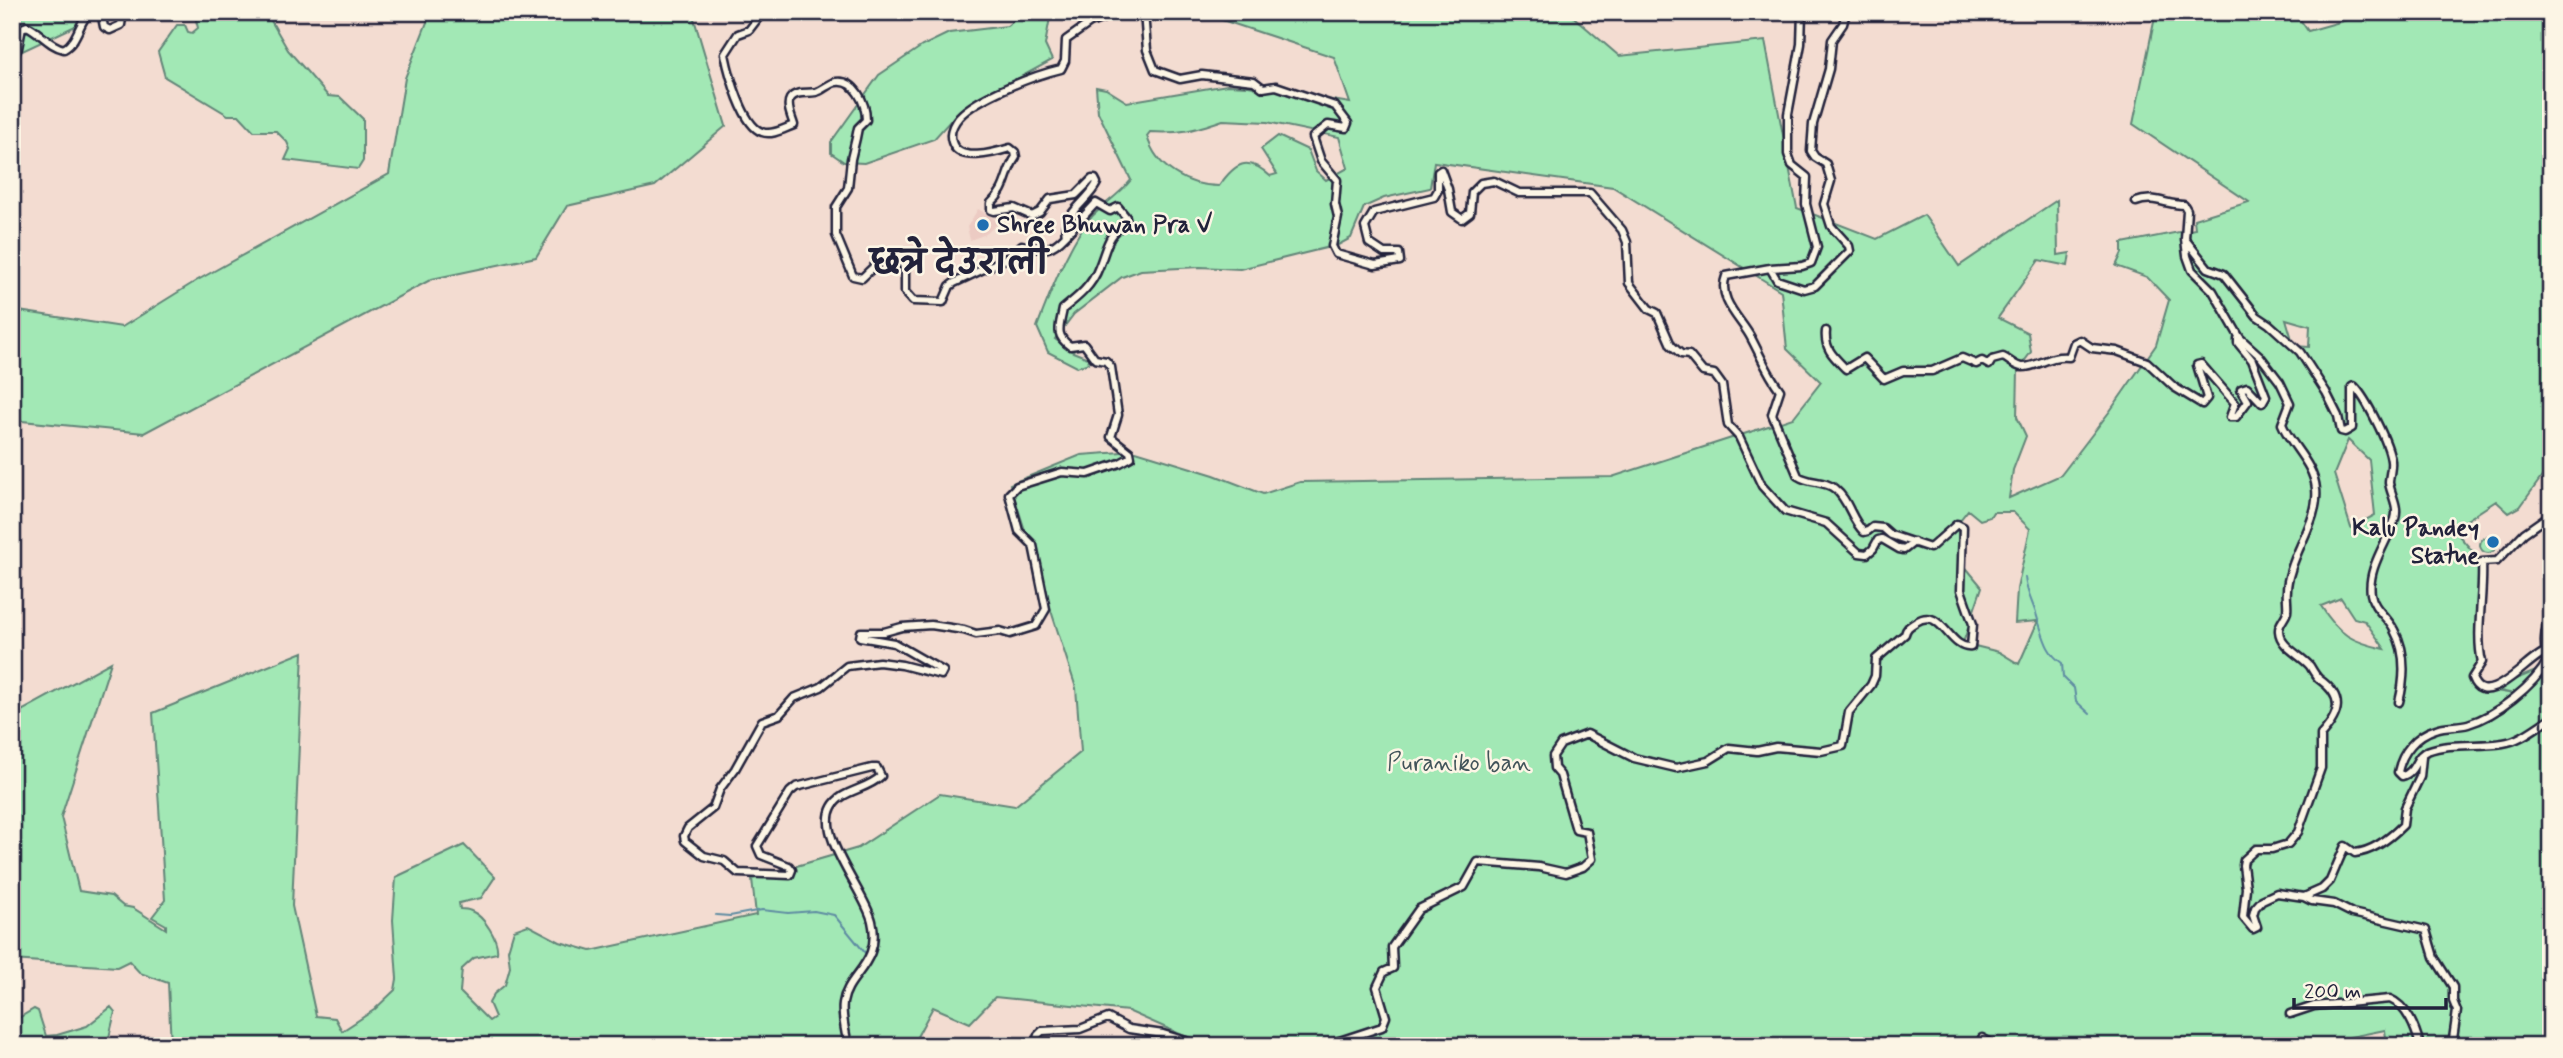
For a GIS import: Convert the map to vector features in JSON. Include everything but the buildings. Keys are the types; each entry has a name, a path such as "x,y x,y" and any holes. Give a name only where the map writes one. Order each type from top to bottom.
{"street":[{"path":"12,59 18,48 22,28 32,28 53,45 64,49 71,44 82,20 89,12"},
{"path":"101,12 104,27 110,30 121,25 123,12"},
{"path":"767,12 748,30 738,34 725,54 729,75 750,124 762,132 772,133 794,125 788,105 795,94 816,92 838,82 845,82 855,88 864,110 866,120 858,128 851,159 851,181 836,207 836,235 853,276 862,278 886,255 900,254 905,272 905,292 913,301 943,303 950,286 1007,258 1018,247 1025,245 1041,250 1058,243 1096,203 1110,211 1118,207 1127,223 1115,229 1104,247 1099,268 1086,291 1063,309 1059,334 1061,340 1070,346 1084,344 1095,359 1106,361 1111,367 1118,415 1111,438 1130,452 1131,457 1088,474 1062,472 1017,486 1009,494 1019,531 1033,545 1046,610 1036,626 1010,634 1000,631 976,634 931,625 902,627 884,632 862,632 860,637 894,643 920,656 943,671 941,676 902,665 879,662 847,666 821,687 794,698 779,715 762,721 735,769 720,789 713,808 688,828 684,836 685,841 704,856 724,861 738,873 790,875 792,870 789,866 761,855 757,846 790,792 796,787 872,768 880,771 881,776 874,782 846,794 832,807 830,814 832,836 869,911 874,931 868,962 850,986 843,1003 848,1046"},
{"path":"1066,235 1064,228 1067,220 1094,191 1097,183 1095,179 1087,181 1076,195 1050,199 1037,215 1032,216 1014,208 994,211 990,206 1003,190 1009,167 1016,157 1013,149 963,155 956,151 950,136 953,124 974,106 1036,75 1061,69 1065,61 1066,40 1090,23 1119,12"},
{"path":"1144,12 1147,50 1155,70 1180,79 1202,75 1254,81 1262,88 1276,86 1335,106 1348,123 1346,128 1328,125 1313,137 1321,161 1337,180 1335,204 1338,217 1332,246 1336,254 1375,265 1400,261 1399,253 1384,253 1369,243 1365,227 1374,212 1434,197 1438,190 1438,172 1441,170 1452,212 1462,219 1469,214 1472,192 1481,183 1494,181 1519,193 1590,193 1622,230 1627,242 1629,283 1649,309 1657,313 1671,345 1681,354 1689,355 1703,372 1714,374 1722,385 1728,425 1739,437 1769,495 1785,512 1826,523 1859,552 1867,554 1878,540 1882,539 1904,550 1914,542"},
{"path":"1324,1046 1382,1027 1386,1017 1377,986 1384,972 1393,968 1392,947 1419,909 1464,887 1478,862 1539,867 1566,873 1583,867 1592,859 1587,832 1577,830 1560,775 1554,768 1553,756 1561,744 1587,734 1634,758 1676,768 1708,761 1729,748 1757,751 1776,747 1821,751 1843,746 1849,712 1871,685 1875,676 1876,659 1905,634 1907,628 1921,618 1930,618 1939,622 1956,642 1966,648 1971,647 1973,624 1961,590 1963,527 1957,524 1930,548 1891,535 1879,526 1864,532 1856,524 1833,486 1798,476 1772,414 1780,390 1769,376 1749,334 1733,314 1723,285 1726,276 1811,263 1817,247 1805,204 1807,177 1792,165 1788,154 1788,114 1801,44 1802,12"},
{"path":"1770,268 1777,280 1804,289 1815,286 1850,251 1849,246 1831,226 1824,204 1831,181 1826,164 1811,151 1813,124 1829,69 1832,40 1843,24 1846,12"},
{"path":"2136,202 2151,197 2185,205 2185,239 2192,270 2213,291 2240,338 2260,356 2280,382 2290,403 2282,424 2306,462 2316,488 2316,509 2292,568 2287,590 2287,612 2278,628 2279,635 2309,665 2316,677 2330,685 2336,696 2334,721 2321,735 2321,768 2298,832 2288,844 2272,849 2256,849 2244,860 2246,888 2243,916 2253,929 2257,927 2253,915 2255,908 2262,900 2277,893 2334,904 2352,913 2426,930 2434,957 2453,987 2453,1001 2457,1011 2452,1046"},
{"path":"2185,239 2208,268 2224,274 2257,316 2300,352 2326,392 2342,431 2352,428 2350,409 2354,386 2379,428 2391,461 2389,482 2396,504 2396,516 2377,560 2371,593 2374,603 2394,630 2402,651 2405,677 2399,702"},
{"path":"1826,331 1825,342 1829,352 1846,369 1864,358 1884,379 1903,371 1932,371 1962,358 1976,364 1982,362 1989,365 1992,360 2003,358 2015,365 2030,366 2049,358 2069,357 2074,343 2080,340 2092,348 2117,351 2147,362 2174,387 2202,404 2207,398 2197,365 2201,364 2235,403 2230,417 2236,417 2248,401 2241,389 2247,387 2262,403 2266,396 2252,360 2238,343 2240,338"},
{"path":"2544,652 2498,687 2488,690 2479,688 2474,683 2472,678 2482,662 2478,645 2482,619 2482,562 2497,561 2525,533 2551,514"},
{"path":"2551,615 2544,652 2548,660 2544,669 2514,698 2474,722 2437,728 2414,740 2400,765 2399,774 2405,776 2412,771 2427,751 2504,743 2551,718"},
{"path":"2304,897 2322,889 2330,881 2345,846 2355,853 2365,851 2379,845 2403,825 2405,808 2420,777 2422,755"},
{"path":"2290,1014 2314,1006 2390,999 2400,1005 2415,1029 2420,1046"},
{"path":"1035,1046 1042,1031 1080,1028 1108,1018 1129,1029 1163,1034 1203,1046"},
{"path":"1982,1038 1996,1046"},
{"path":"1236,1046 1241,1046"}],"shaded area":[{"name":"Shree Bhuwan Pra V","path":"978,209 999,222 986,234 970,240 967,227"}],"green space":[{"path":"12,12 105,12 12,56"},
{"path":"194,12 266,12 288,50 328,96 340,97 363,119 363,161 358,169 285,160 290,149 276,131 254,131 239,115 228,115 165,77 158,52 177,25 185,25 188,32 192,33 198,28"},
{"path":"431,12 692,12 726,126 655,186 567,206 536,257 432,279 144,433 12,420 12,310 122,327 196,281 389,174 405,78"},
{"path":"1024,12 1051,12 1045,45 1052,60 960,110 934,139 864,163 844,162 831,153 831,142 879,75 922,46 949,33 1007,26"},
{"name":"Puraniko ban","path":"1198,12 1569,13 1619,56 1765,41 1797,208 1877,239 1924,215 1959,266 2057,200 2058,255 2070,253 2068,266 2039,260 1998,318 2028,333 2031,352 2018,370 2017,417 2026,436 2013,470 2009,498 2061,475 2156,345 2169,300 2147,277 2116,266 2122,253 2122,243 2195,229 2194,219 2249,202 2133,124 2156,12 2295,12 2308,31 2371,13 2385,17 2389,12 2551,12 2551,469 2546,471 2520,507 2509,513 2496,501 2453,529 2482,562 2482,662 2472,678 2478,688 2514,694 2491,689 2551,665 2551,1046 2387,1046 2385,1030 2350,1037 2350,1046 1207,1046 1128,1011 995,997 970,1023 933,1007 912,1046 171,1046 168,983 140,973 129,961 117,967 12,960 12,716 111,662 61,817 79,891 111,896 123,906 133,908 166,929 166,925 152,917 165,900 153,713 303,652 292,906 316,1016 335,1018 342,1031 374,1010 395,990 397,979 393,920 396,877 464,845 495,877 481,898 459,903 460,909 470,910 481,918 496,942 497,953 474,958 462,969 460,992 489,1021 495,1017 489,1003 494,994 505,985 510,967 508,950 514,930 528,925 560,942 591,951 756,915 752,879 858,848 940,794 1015,806 1081,752 1076,688 1010,484 1081,455 1136,451 1214,475 1263,494 1300,482 1612,477 1793,418 1821,382 1787,349 1781,291 1613,187 1434,162 1430,188 1384,198 1364,207 1351,238 1338,245 1240,269 1200,267 1141,270 1122,277 1074,314 1055,339 1073,352 1088,358 1089,363 1077,367 1048,352 1037,327 1064,262 1089,219 1131,180 1098,112 1096,87 1106,89 1127,102 1227,85 1350,103 1334,57","holes":["1223,120 1267,122 1339,137 1348,168 1326,180 1316,171 1308,150 1278,136 1261,149 1277,174 1270,176 1255,165 1248,164 1236,167 1219,186 1196,183 1165,166 1151,147 1147,136 1150,132 1195,129","2286,319 2310,326 2309,347 2294,346","2348,440 2369,460 2375,515 2351,528 2334,474","1968,510 1980,520 1990,517 1993,512 2013,512 2030,529 2017,589 2015,623 2038,621 2019,664 1999,652 1963,643 1982,587 1963,564 1957,524","2341,598 2354,618 2365,621 2385,649 2355,640 2334,624 2321,606"]},
{"path":"2488,537 2494,539 2494,551 2488,553 2482,551 2480,545 2482,539"},
{"path":"111,1007 115,1012 107,1046 12,1046 12,1022 34,1009 38,1011 46,1036 87,1026"}],"waterway":[{"path":"2025,577 2046,644 2062,663 2063,677 2074,688 2076,701 2090,714"},
{"path":"716,915 730,916 762,910 788,913 814,911 834,915 866,954"}],"place":[{"name":"Shree Bhuwan Pra V","path":"983,225"},
{"name":"Kalu Pandey Statue","path":"2493,542"}],"district":[{"name":"छत्रे देउराली","path":"959,264"}]}
